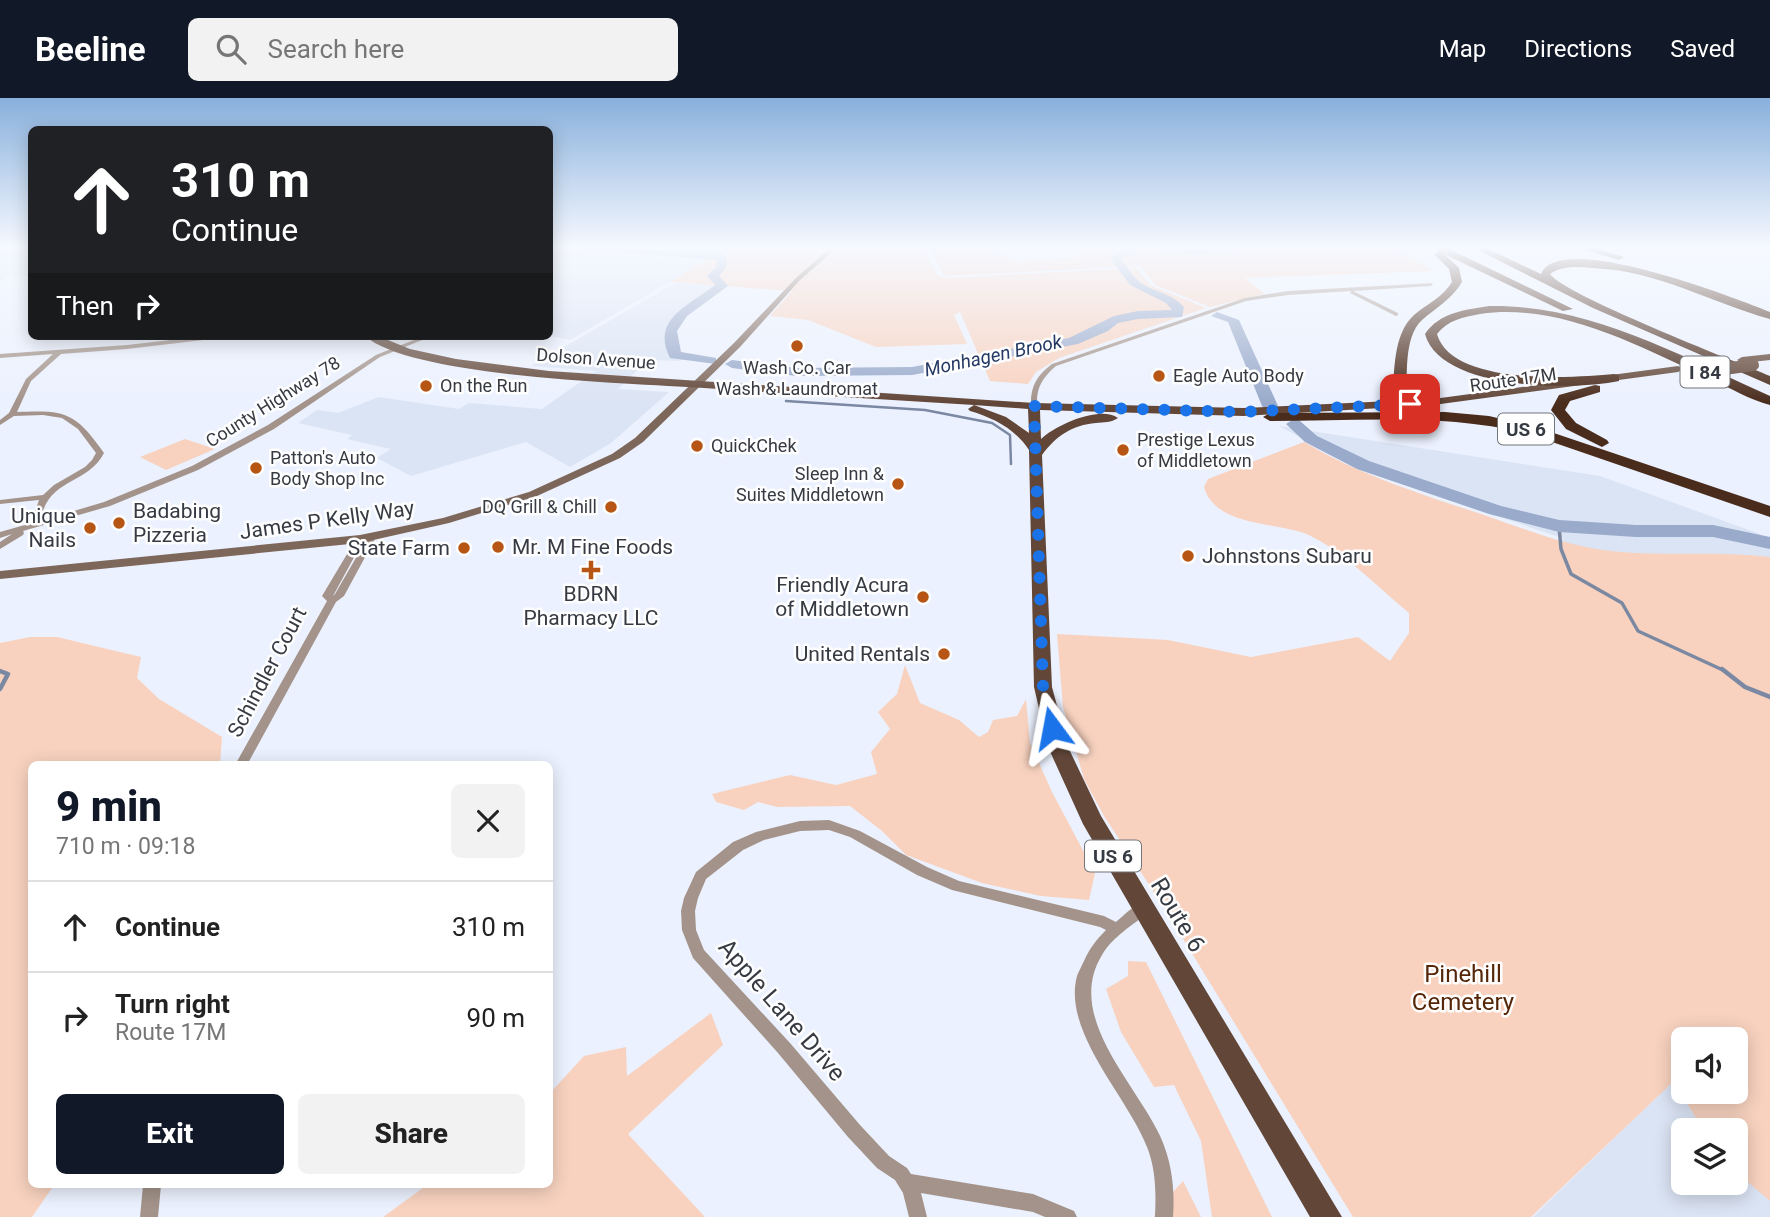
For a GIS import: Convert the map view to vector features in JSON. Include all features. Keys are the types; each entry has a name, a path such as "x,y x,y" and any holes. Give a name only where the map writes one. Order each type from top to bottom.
{"highway":[{"path":"1388,406 1397,404 1399,400 1403,358 1410,327 1443,299"},
{"name":"I 84","path":"1544,299 1770,401"},
{"name":"I 84","path":"1583,299 1763,366"},
{"path":"1584,299 1591,303"},
{"path":"1727,299 1770,316"},
{"path":"1745,299 1770,309"},
{"path":"1618,381 1550,382 1487,372 1454,361 1439,352 1431,343 1431,334 1441,322 1454,317 1481,311 1509,310 1574,319 1640,342"},
{"path":"1618,381 1563,398 1558,405 1560,415 1580,432 1603,443 1770,500"},
{"name":"US 6","path":"1270,417 1331,419 1445,416 1496,421 1540,433 1770,512"}],"main road":[{"name":"Dolson Avenue","path":"379,340 398,348 517,371 895,397"},
{"name":"Route 17M","path":"1034,406 1064,411 1164,416 1270,417 1425,409 1683,372 1763,366"},
{"name":"Route 17M","path":"1034,406 1242,412 1388,406 1618,381"},
{"path":"895,397 1034,406"},
{"path":"895,397 994,415 1023,432 1037,453"},
{"name":"US 6","path":"1034,406 1037,453"},
{"name":"US 6","path":"1037,453 1051,433 1065,426 1101,418 1164,416"},
{"name":"Route 6","path":"1037,453 1041,641 1046,709 1072,781 1327,1217"}],"street":[{"name":"James P Kelly Way","path":"0,575 366,538 490,509 570,479 615,456 639,440 699,383 779,299"},
{"path":"1034,406 1035,384 1043,373 1064,360 1231,303 1252,299"},
{"path":"1365,299 1396,314"},
{"path":"0,356 167,340"},
{"name":"County Highway 78","path":"0,536 107,504 209,461 271,427 378,356 419,340"},
{"path":"0,423 12,414 28,380 60,352"},
{"path":"12,414 42,413 68,417 82,426 100,453 93,464 40,503 38,514 45,522"},
{"path":"0,502 46,497"},
{"name":"County Highway 78","path":"0,546 45,522"},
{"name":"Schindler Court","path":"243,761 332,600 327,596 366,538"},
{"name":"James P Kelly Way","path":"0,563 11,568 48,569"},
{"name":"Apple Lane Drive","path":"918,1217 911,1189 906,1182 854,1131 784,1048 698,954 689,930 688,911 701,876 717,861 752,839 800,826 829,825 855,834 922,871 957,886 1104,922 1118,930"},
{"path":"1144,908 1100,946 1088,967 1084,984 1085,1012 1095,1040 1155,1142 1165,1179 1164,1217"},
{"path":"906,1182 1033,1203 1068,1217"},
{"path":"149,1217 152,1188"}],"shaded area":[{"path":"553,299 640,299 570,340 553,337"},
{"path":"647,299 702,299 674,321 670,346 675,355 682,357 680,361 648,360 618,389 669,392 611,443 570,467 526,442 411,476 377,458 391,449 347,439 352,435 298,423 317,410 338,413 379,397 459,409 469,403 542,409 596,371 531,366"},
{"path":"1279,426 1600,476 1760,534 1756,539 1770,544 1770,797 1412,556 1565,539 1358,469"},
{"path":"1770,1034 1770,1217 1533,1217 1671,1083 1671,1104 1748,1104 1748,1072"}],"green space":[{"path":"785,299 1185,299 1206,308 1059,358 1036,372 1028,384 990,381 960,312 954,315 967,344 876,347 808,320 770,316"},
{"path":"1191,299 1243,299 1210,307"},
{"path":"185,439 215,449 166,470 140,457"},
{"name":"Pinehill Cemetery","path":"1304,442 1393,484 1569,543 1621,552 1770,557 1770,1201 1748,1182 1748,1118 1696,1118 1688,1104 1748,1104 1748,1027 1671,1027 1671,1084 1531,1217 1353,1217 1163,906 1104,816 1084,779 1063,707 1057,634 1168,640 1251,657 1358,637 1390,661 1409,633 1409,613 1329,546 1301,532 1231,515 1219,509 1204,487 1208,479"},
{"path":"30,637 57,637 141,657 137,678 159,699 222,737 220,761 28,761 28,1188 52,1188 32,1217 0,1217 0,643"},
{"path":"905,665 920,703 959,720 979,737 988,732 993,720 1017,716 1026,699 1030,743 1052,792 1095,873 1089,900 1041,896 982,883 906,855 882,831 850,806 777,807 758,802 744,810 716,802 712,794 790,775 836,785 877,774 871,752 890,729 878,712 897,694"},
{"path":"1128,961 1146,962 1272,1217 1212,1217 1201,1141 1174,1085 1154,1087 1121,1032 1106,989 1128,976"},
{"path":"711,1013 723,1045 628,1134 705,1217 383,1217 423,1188 553,1188 553,1090 584,1056 626,1047 627,1076"},
{"path":"1183,1181 1201,1217 1154,1217 1156,1211"}],"waterway":[{"name":"Monhagen Brook","path":"703,299 675,321 671,342 675,355 711,361"},
{"name":"Monhagen Brook","path":"732,364 797,372 912,371 1073,341 1104,328 1114,320 1138,315 1178,314 1178,307 1167,299"},
{"path":"1217,316 1233,320 1270,406"},
{"path":"786,401 925,410 992,423 1010,435 1011,464"},
{"path":"1294,424 1311,439 1363,465 1495,510 1559,526 1636,531 1713,531 1770,543"},
{"path":"1559,526 1561,549 1571,574 1622,603 1638,631 1724,671"},
{"path":"0,671 8,674 0,689"},
{"path":"1724,671 1745,687 1770,697"}],"place":[{"name":"Wash Co. Car Wash & Laundromat","path":"797,346"},
{"name":"Eagle Auto Body","path":"1159,376"},
{"name":"On the Run","path":"426,386"},
{"name":"QuickChek","path":"697,446"},
{"name":"Prestige Lexus of Middletown","path":"1123,450"},
{"name":"Patton's Auto Body Shop Inc","path":"256,468"},
{"name":"Sleep Inn & Suites Middletown","path":"898,484"},
{"name":"DQ Grill & Chill","path":"611,507"},
{"name":"Badabing Pizzeria","path":"119,523"},
{"name":"Unique Nails","path":"90,528"},
{"name":"Mr. M Fine Foods","path":"498,547"},
{"name":"State Farm","path":"464,548"},
{"name":"Johnstons Subaru","path":"1188,556"},
{"name":"BDRN Pharmacy LLC","path":"591,570"},
{"name":"Friendly Acura of Middletown","path":"923,597"},
{"name":"United Rentals","path":"944,654"}],"route":[{"path":"1052,728 1043,687 1034,406 1242,412 1410,404"}]}
